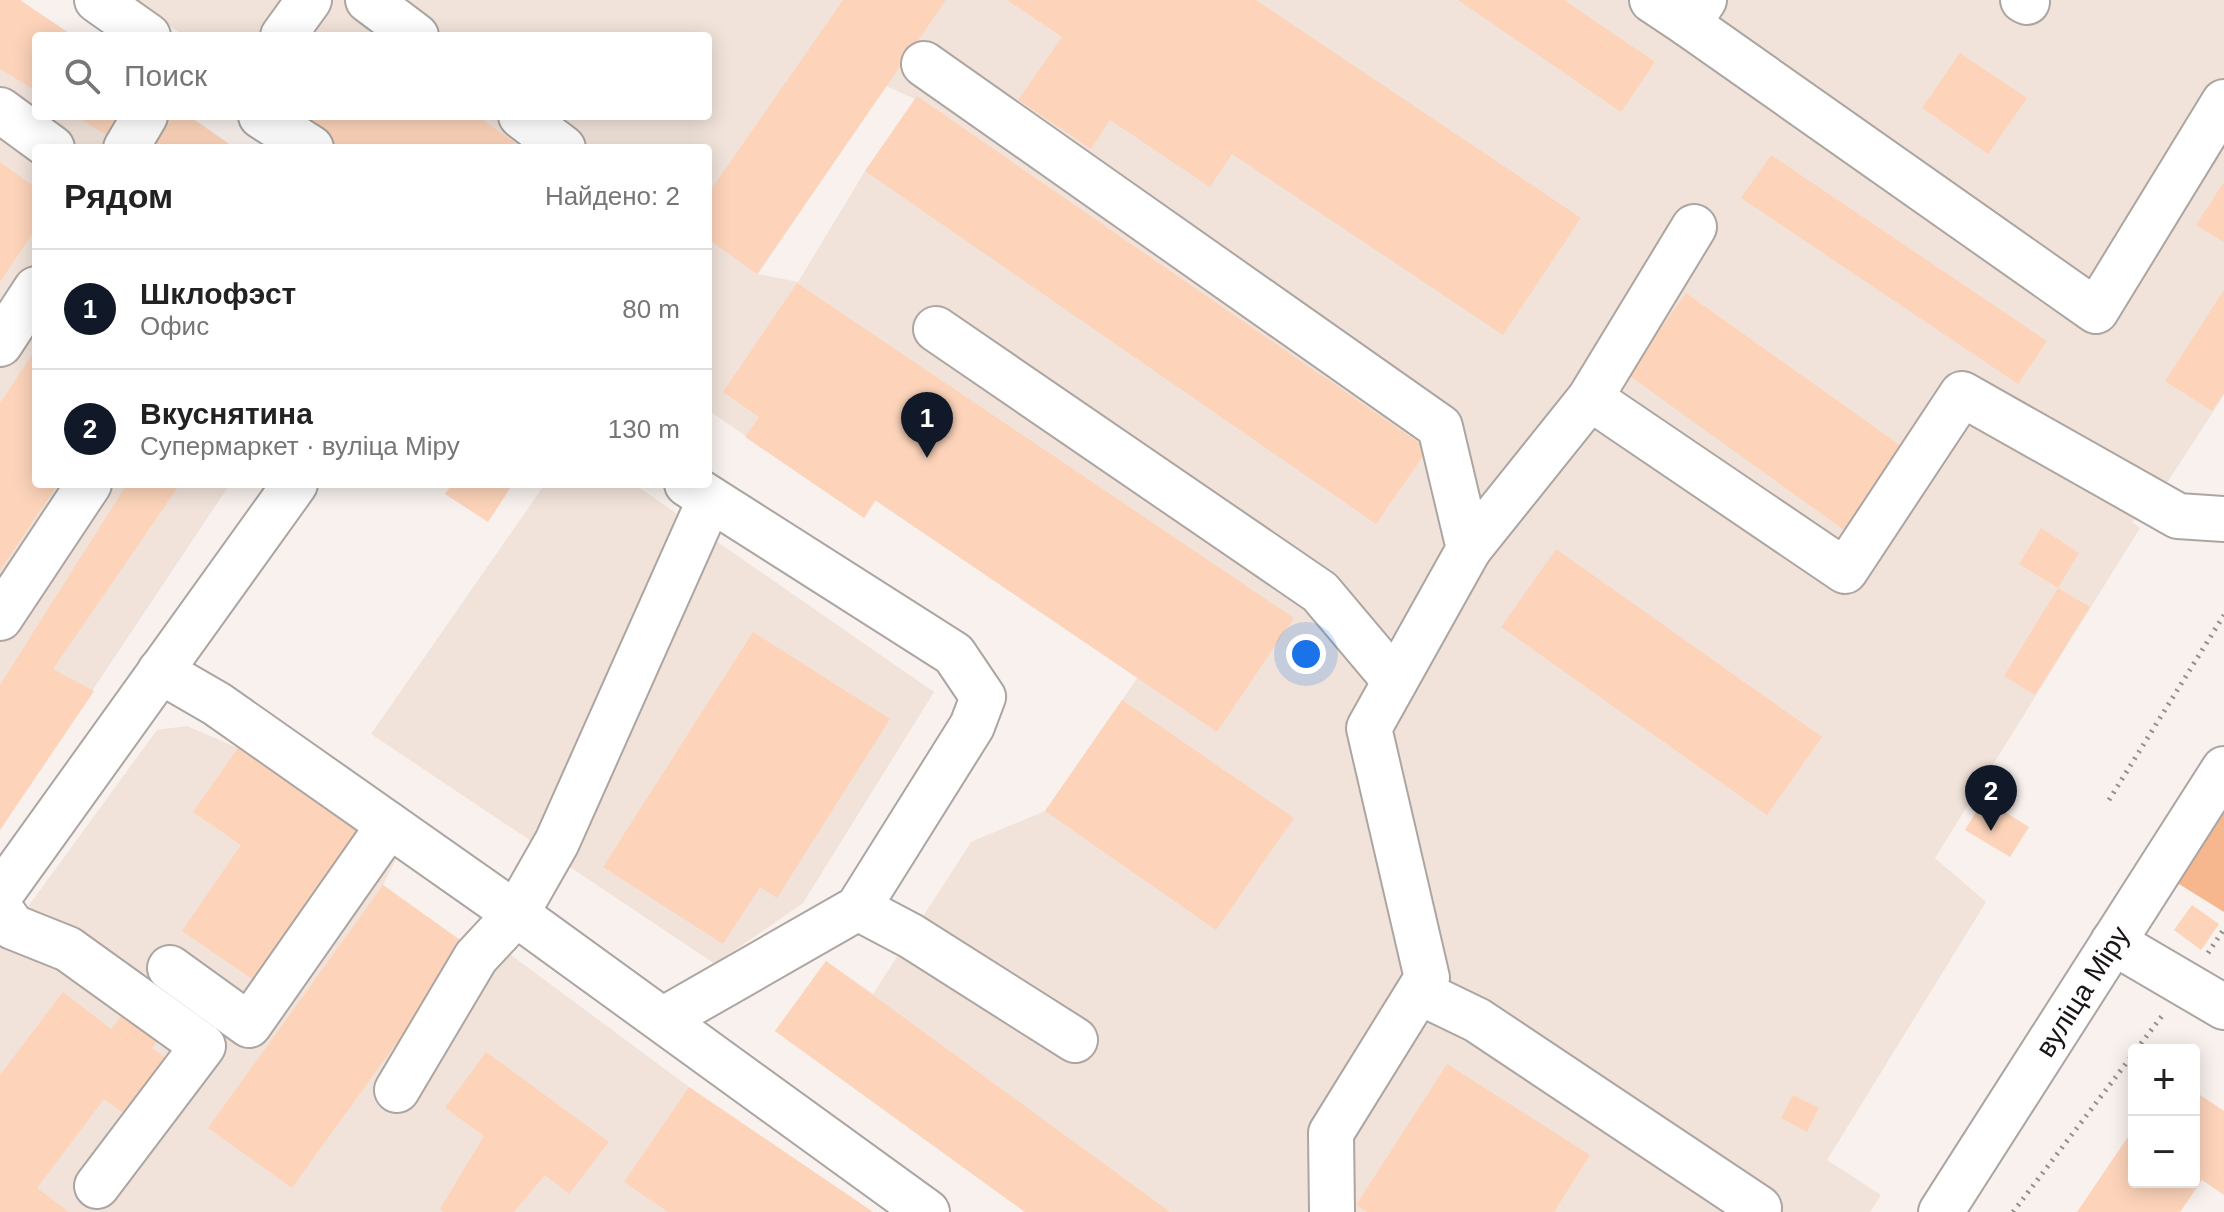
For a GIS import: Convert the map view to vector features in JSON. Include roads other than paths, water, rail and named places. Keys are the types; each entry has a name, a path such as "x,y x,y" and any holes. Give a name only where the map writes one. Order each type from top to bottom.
{"street":[{"path":"97,0 142,32"},
{"path":"286,32 309,0"},
{"path":"368,0 411,32"},
{"path":"1652,0 1696,12 2096,311 2224,102"},
{"path":"924,64 1440,427 1469,549"},
{"path":"0,110 47,144"},
{"path":"128,144 143,120"},
{"path":"267,120 305,144"},
{"path":"526,120 558,144"},
{"path":"1332,1212 1331,1133 1427,978 1369,728 1469,549 1590,398 1694,227"},
{"path":"0,344 32,295"},
{"path":"936,329 1320,592 1395,681"},
{"path":"1590,398 1845,571 1962,394 2178,516 2224,519"},
{"path":"0,618 86,488"},
{"path":"0,895 292,488"},
{"path":"397,1090 476,957 516,914 557,842 698,492 954,654 983,697 972,726 858,908 664,1019"},
{"path":"160,671 217,704 516,914 927,1212"},
{"name":"вуліца Міру","path":"1941,1212 2224,769"},
{"path":"170,968 249,1025 389,825"},
{"path":"858,908 911,936 1075,1040"},
{"path":"0,909 13,927 68,949 203,1046 97,1186"},
{"path":"2113,942 2224,1007"},
{"path":"1419,992 1477,1020 1759,1208"}],"place":[{"name":"Шклофэст","path":"927,458"},
{"name":"Вкуснятина","path":"1991,831"}]}
